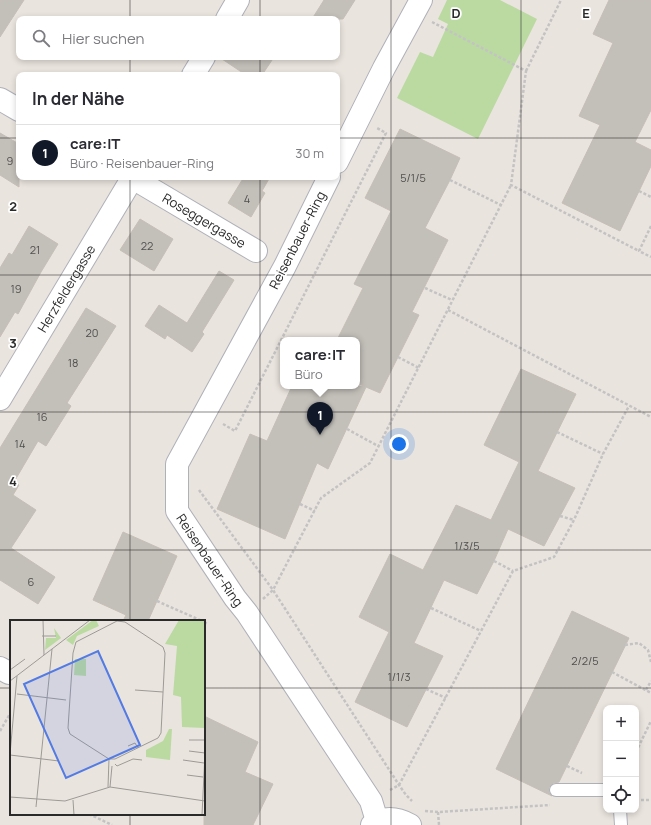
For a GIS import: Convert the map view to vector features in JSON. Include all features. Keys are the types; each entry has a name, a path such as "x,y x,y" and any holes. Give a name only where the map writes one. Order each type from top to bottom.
{"street":[{"path":"229,16 238,0"},
{"path":"340,156 417,6"},
{"path":"195,72 202,60"},
{"path":"0,98 16,108"},
{"name":"Herzfeldergasse","path":"0,399 130,180"},
{"name":"Roseggergasse","path":"137,180 256,251"},
{"name":"Reisenbauer-Ring","path":"328,180 285,266 177,464 177,511 235,598 247,613 371,801 375,823 389,818 401,820 416,813"}],"lane":[{"path":"556,790 603,790"},
{"path":"620,813 620,825"}],"path":[{"path":"273,590 321,498 370,463 512,185 526,71 561,0"},
{"path":"417,6 526,71"},
{"path":"283,337 386,133 374,127"},
{"path":"450,180 501,205"},
{"path":"512,185 651,257"},
{"path":"639,191 651,197"},
{"path":"639,251 651,226"},
{"path":"425,288 452,300"},
{"path":"448,310 651,417"},
{"path":"217,421 235,431 280,342"},
{"path":"398,357 418,368"},
{"path":"399,785 512,571 554,557 574,520 603,454 629,406"},
{"path":"347,429 378,446"},
{"path":"557,432 603,454"},
{"path":"195,484 273,590 406,795 416,813 553,805"},
{"path":"300,504 315,511"},
{"path":"560,516 574,520"},
{"path":"494,561 512,571"},
{"path":"157,601 199,620"},
{"path":"431,608 481,631"},
{"path":"625,645 639,644 648,650 651,662"},
{"path":"612,672 651,693"},
{"path":"646,690 651,681"},
{"path":"426,689 446,698"},
{"path":"0,731 10,714"},
{"path":"639,746 651,721"},
{"path":"639,800 651,800"},
{"path":"438,812 439,825"},
{"path":"91,815 112,825"}],"green space":[{"path":"447,0 500,0 537,19 478,139 397,98 420,52 433,57 448,24 438,19"}],"building":[{"path":"0,0 24,0 0,37"},
{"path":"324,0 355,0 343,19 340,19 340,16 314,16"},
{"path":"609,0 651,0 651,110 635,142 651,150 651,166 620,231 562,203 600,125 579,116 613,43 593,34"},
{"path":"224,60 272,60 264,72 242,72"},
{"path":"400,129 460,158 425,228 448,240 412,312 419,315 380,393 366,387 328,469 317,463 285,539 217,509 250,434 267,441 291,389 360,389 360,386 364,386 360,384 360,337 338,337 363,288 354,284 391,211 365,198"},
{"path":"0,133 16,142 16,180 19,180 19,187 0,175"},
{"path":"242,180 268,180 262,191 265,193 251,217 228,203"},
{"path":"140,219 173,239 154,271 120,250"},
{"path":"29,226 58,244 18,314 15,312 0,337 0,268 9,253 12,255"},
{"path":"219,271 234,280 202,332 204,334 192,352 167,335 165,339 145,326 159,305 187,323"},
{"path":"86,308 116,326 67,403 71,406 46,446 38,441 14,482 19,485 13,495 36,510 11,548 55,577 38,604 0,580 0,448"},
{"path":"521,369 576,394 538,471 575,488 544,546 508,529 477,594 444,580 414,643 443,656 407,727 355,702 389,632 359,617 390,554 423,570 456,505 491,520 519,462 484,445"},
{"path":"123,532 177,556 148,620 124,620 126,615 93,600"},
{"path":"572,611 629,638 559,782 553,783 549,787 549,793 552,796 496,769"},
{"path":"205,716 258,742 245,772 273,784 253,825 204,825"}],"place":[{"name":"care:IT","path":"320,435"}]}
